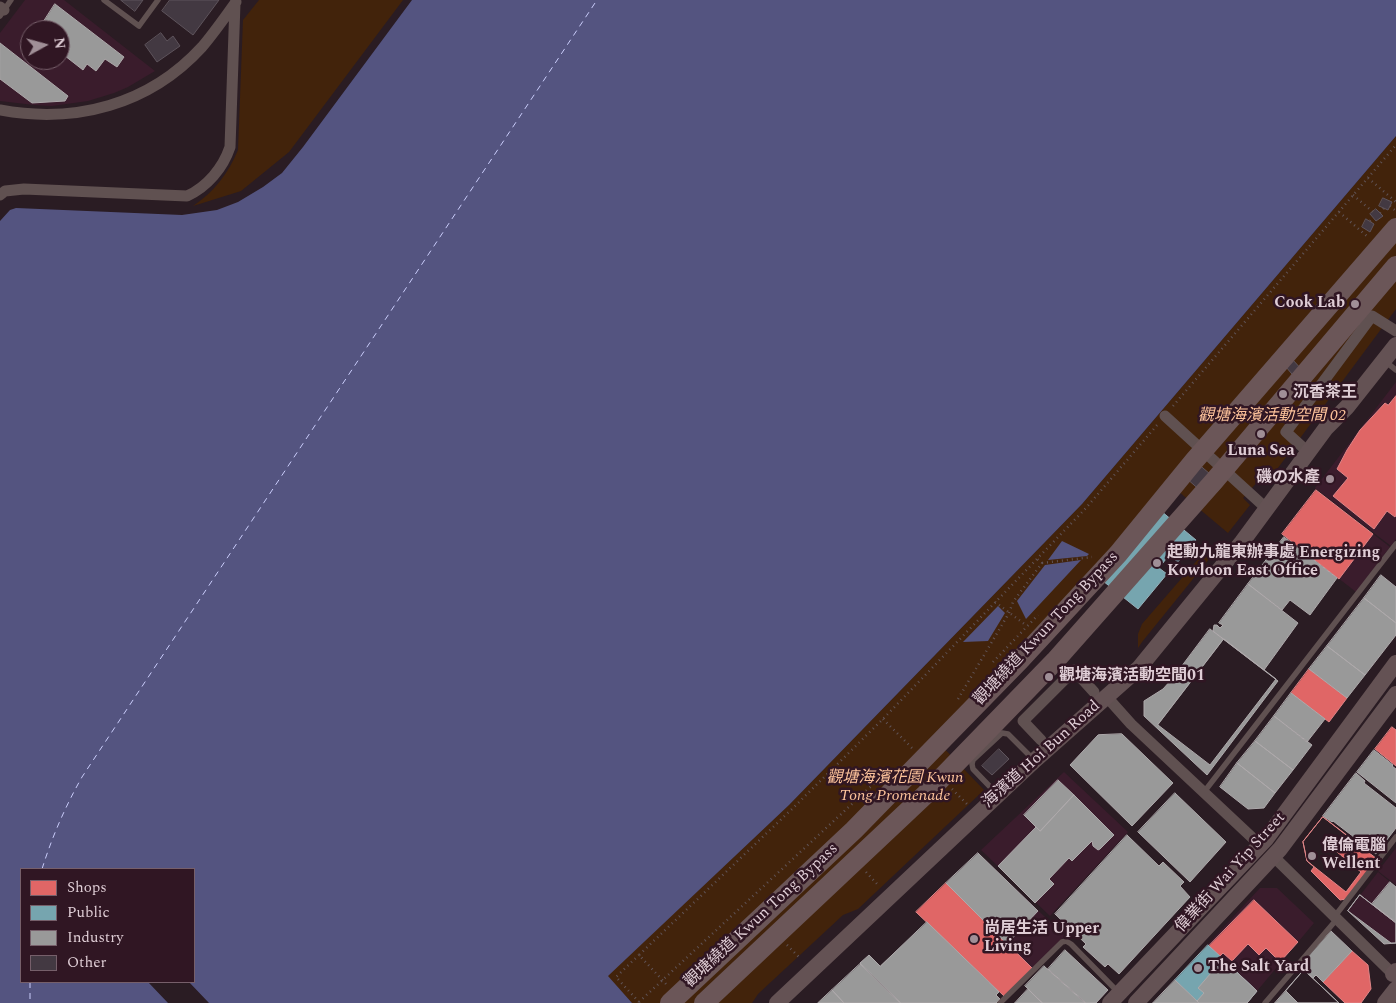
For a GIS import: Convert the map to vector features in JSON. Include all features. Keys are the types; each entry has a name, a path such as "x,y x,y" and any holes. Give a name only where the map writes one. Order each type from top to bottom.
{"highway":[{"name":"觀塘繞道 Kwun Tong Bypass","path":"669,994 854,830 1020,660 1118,554 1194,461 1396,228"},
{"name":"觀塘繞道 Kwun Tong Bypass","path":"704,1003 926,794 1055,661 1208,487 1396,266"}],"street":[{"path":"0,110 39,115 67,114 102,108 139,94 156,84 202,47 237,2"},
{"path":"0,195 5,191 24,189 187,196 196,192 221,166 227,157 230,147 237,2"},
{"path":"1308,452 1286,432 1372,316 1396,331"},
{"name":"海濱道 Hoi Bun Road","path":"777,1003 1035,760 1100,694 1121,684 1138,668 1267,509 1326,428 1390,365 1396,345"},
{"path":"1165,416 1267,509"},
{"name":"偉業街 Wai Yip Street","path":"1115,998 1277,825 1396,663"},
{"path":"1041,740 1022,720 1074,670 1260,845"},
{"name":"偉業街 Wai Yip Street","path":"1136,1003 1274,857 1396,694"},
{"path":"1274,857 1395,978 1385,1003"}],"lane":[{"path":"1,11 12,0"},
{"path":"104,0 138,26 158,0"},
{"path":"1204,792 1396,544"},
{"path":"998,795 973,769 973,760 1002,733 1005,733 1035,760"},
{"path":"1265,1003 1336,918 1396,838"},
{"path":"1000,1003 1062,942 1066,941 1071,944 1115,998"}],"path":[{"path":"885,774 639,1002 616,977 883,719 1086,508 1396,145"},
{"path":"1368,178 1396,202"},
{"path":"1353,195 1373,212"},
{"path":"1390,206 1396,211"},
{"path":"1380,213 1384,208"},
{"path":"1370,222 1373,218"},
{"path":"1037,559 1042,563 1092,557 1086,564"},
{"path":"970,687 957,700 1013,602 1042,563"},
{"path":"995,602 1027,626"},
{"path":"989,667 1040,612"},
{"path":"639,955 662,980 669,994"}],"shaded area":[{"path":"25,0 64,0 155,71 128,87 88,101 52,106 0,101 0,33"},
{"path":"1396,382 1396,539 1391,546 1315,488"},
{"path":"1316,490 1390,547 1356,592 1282,534"},
{"path":"1064,772 1128,832 1050,916 981,850"},
{"path":"1396,848 1396,885 1378,871"},
{"path":"978,853 1065,936 1032,968 946,883"},
{"path":"1378,872 1396,887 1396,943 1384,944 1348,911"},
{"path":"1260,888 1277,888 1314,923 1257,991 1208,944"}],"green space":[{"path":"259,0 403,0 289,152 241,191 193,206 220,182 238,150 243,20"},
{"name":"觀塘海濱花園 Kwun Tong Promenade","path":"1396,136 1396,309 1266,484 1260,479 1243,498 1250,505 1228,533 1172,486 938,742 984,790 858,909 843,915 758,994 752,1003 632,1003 607,976 789,805 1082,504"},
{"path":"1214,553 1138,648 1138,634 1142,624 1200,557"}],"water":[{"path":"412,0 1396,0 1396,136 1082,504 789,805 608,976 632,1003 209,1003 190,983 195,983 195,868 20,868 20,983 149,983 168,1003 0,1003 0,221 10,210 16,208 182,215 217,210 238,202 263,187 282,173"},
{"path":"1062,541 1089,554 1087,556 1048,560"},
{"path":"1081,560 1026,619 1017,601 1045,565"},
{"path":"998,606 1005,613 988,641 963,642"}],"building: Shops":[{"path":"1396,396 1396,515 1395,517 1387,511 1374,529 1333,496 1348,478 1337,469 1360,430 1385,403 1388,405"},
{"path":"1316,490 1373,534 1339,579 1282,534"},
{"path":"1309,669 1347,698 1329,722 1291,693"},
{"path":"1392,727 1396,730 1396,766 1375,749"},
{"path":"1323,817 1348,836 1343,843 1338,839 1331,847 1361,872 1346,892 1307,861 1303,842"},
{"path":"1323,817 1377,859 1346,899 1340,900 1311,871 1314,867 1307,861 1303,842"},
{"name":"尚居生活 Upper Living","path":"946,883 1032,968 1004,996 916,912"},
{"path":"1254,900 1298,942 1280,962 1266,948 1259,955 1248,944 1232,961 1223,953 1220,956 1209,946"},
{"path":"1352,951 1368,965 1371,989 1361,1003 1345,1003 1323,982"}],"building: Public":[{"path":"1161,511 1196,540 1178,562 1169,555 1159,568 1167,574 1138,609 1103,581"},
{"path":"1208,945 1257,991 1247,1003 1199,1003 1175,980"}],"building: Industry":[{"path":"55,4 124,57 117,67 105,59 96,71 87,64 83,70 70,60 70,20 45,20"},
{"path":"0,43 20,59 20,70 35,70 68,96 65,101 32,103 0,79"},
{"path":"1284,537 1337,578 1310,615 1290,600 1282,610 1248,584"},
{"path":"1381,575 1396,587 1396,623 1364,598"},
{"path":"1248,584 1298,623 1264,670 1213,631 1214,625 1220,628 1223,625 1219,623"},
{"path":"1364,598 1396,623 1396,635 1365,675 1327,646"},
{"path":"1210,629 1278,681 1207,775 1144,716 1144,701 1163,689"},
{"path":"1224,639 1276,679 1210,765 1158,725"},
{"path":"1327,646 1365,675 1347,698 1309,669"},
{"path":"1291,693 1325,719 1307,742 1274,716"},
{"path":"1274,716 1312,745 1293,770 1255,741"},
{"path":"1122,734 1173,783 1132,826 1070,765 1098,735"},
{"path":"1255,741 1293,770 1275,793 1237,763"},
{"path":"1374,750 1396,769 1396,803 1357,772"},
{"path":"1237,763 1275,793 1264,808 1248,809 1220,787"},
{"path":"1356,773 1365,781 1364,783 1396,808 1396,828 1376,854 1333,821 1323,816"},
{"path":"1058,780 1074,795 1040,831 1024,815"},
{"path":"1175,793 1226,842 1190,882 1138,832"},
{"path":"1074,795 1114,835 1100,849 1098,850 1093,846 1092,841 1072,861 1069,858 1049,879 1054,884 1035,903 998,866 1036,827 1040,831"},
{"path":"1127,835 1159,866 1163,862 1184,882 1180,886 1190,897 1119,974 1108,964 1105,967 1083,947 1086,944 1055,914"},
{"path":"978,853 1038,911 1007,944 946,883"},
{"path":"1390,882 1396,887 1396,922 1372,904"},
{"path":"1360,895 1396,923 1396,943 1384,944 1348,911"},
{"path":"1360,895 1396,923 1396,943 1391,943 1348,911"},
{"path":"927,922 999,992 996,995 1000,999 996,1003 901,1003 860,963 869,955 880,966"},
{"path":"1331,931 1352,951 1323,982 1316,975 1313,978 1304,970 1310,963 1306,959"},
{"path":"1065,950 1108,990 1096,1003 1086,1003 1048,969"},
{"path":"860,964 900,1003 844,1003 832,990"},
{"path":"1229,965 1257,991 1247,1003 1199,1003 1197,1001 1204,993 1198,988 1217,966 1223,972"},
{"path":"1044,966 1085,1003 1043,1003 1025,986"},
{"path":"1304,970 1320,985 1339,1003 1275,1003"},
{"path":"1304,970 1339,1003 1298,1003 1286,991"},
{"path":"1175,980 1199,1003 1153,1003"},
{"path":"1028,989 1042,1003 1015,1003"},
{"path":"832,990 844,1003 818,1003"}],"building: Other":[{"path":"121,0 143,0 135,11"},
{"path":"170,0 219,0 193,35 162,11"},
{"path":"161,33 167,41 173,36 180,46 157,62 145,45"},
{"path":"1383,198 1392,202 1388,210 1379,206"},
{"path":"1376,209 1383,216 1376,221 1370,214"},
{"path":"1366,219 1374,224 1370,232 1362,227"},
{"path":"1292,359 1304,372 1297,380 1286,367"},
{"path":"1190,457 1223,485 1210,499 1178,471"},
{"path":"999,749 1009,759 992,775 982,766"}],"ferry route":[{"path":"42,868 59,822 82,777 597,0"},
{"path":"30,983 30,1003"}],"place":[{"name":"Cook Lab","path":"1355,304"},
{"name":"沉香茶王","path":"1283,394"},
{"name":"Luna Sea","path":"1261,434"},
{"name":"磯の水產","path":"1330,479"},
{"name":"起動九龍東辦事處 Energizing Kowloon East Office","path":"1157,563"},
{"name":"觀塘海濱活動空間01","path":"1049,677"},
{"name":"偉倫電腦 Wellent","path":"1312,856"},
{"name":"尚居生活 Upper Living","path":"974,939"},
{"name":"The Salt Yard","path":"1198,968"}],"park label":[{"name":"觀塘海濱活動空間 02","path":"1272,417"}]}
